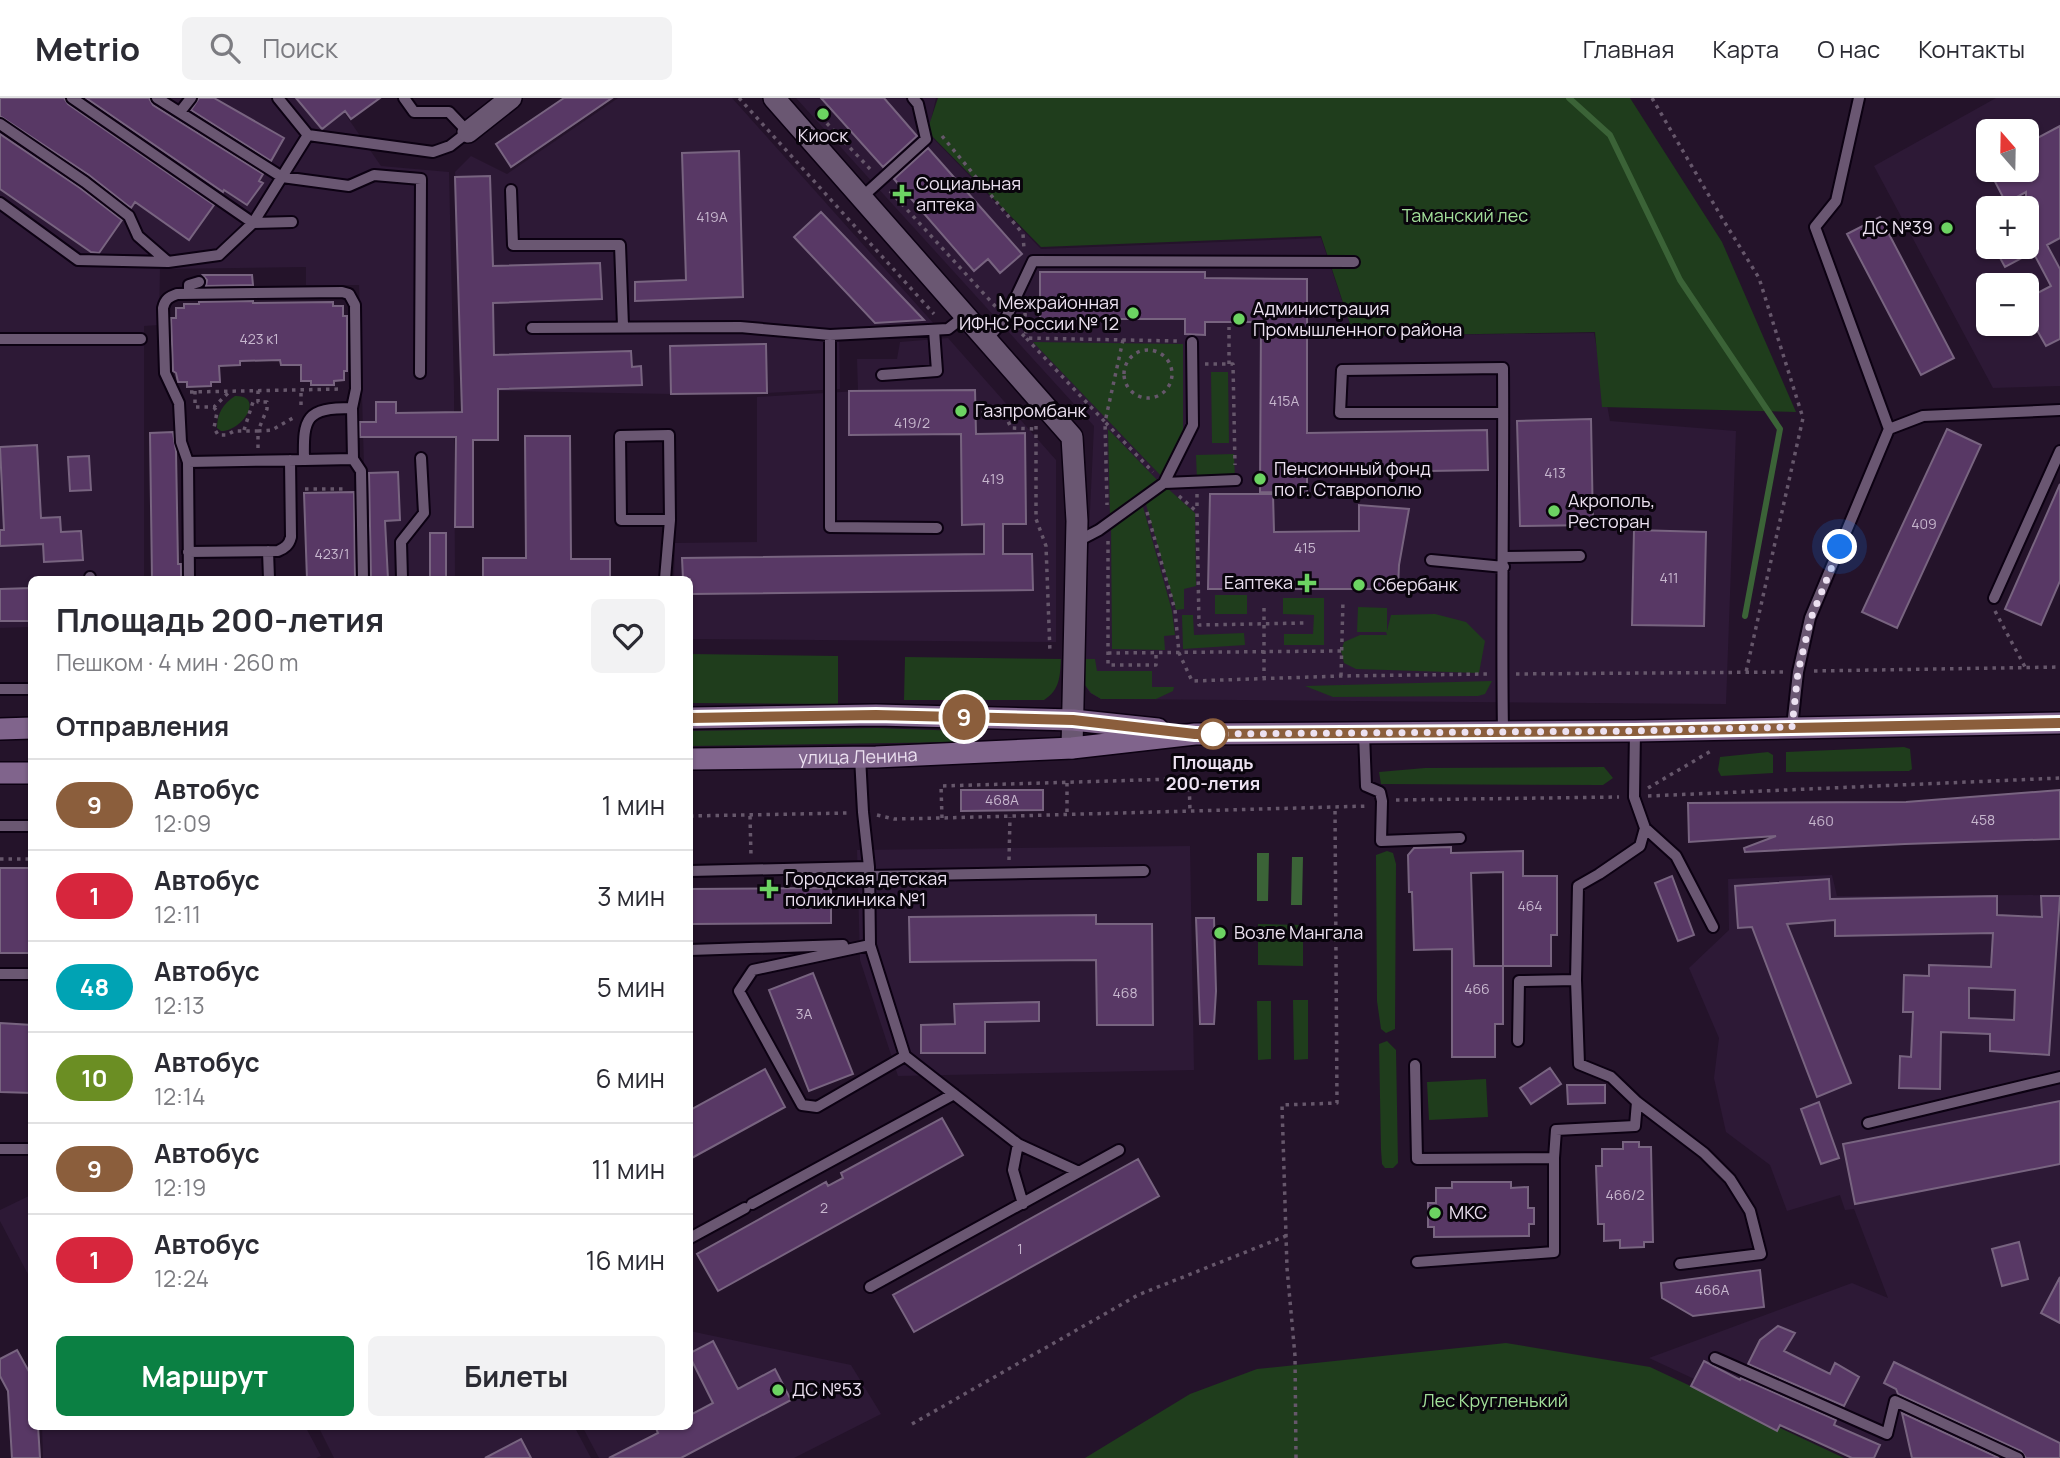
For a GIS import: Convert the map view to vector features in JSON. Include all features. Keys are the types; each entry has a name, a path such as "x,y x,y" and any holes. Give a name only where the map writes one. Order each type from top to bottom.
{"main road":[{"name":"улица Ленина","path":"693,718 876,715 1073,720 1195,734"},
{"name":"улица Ленина","path":"693,759 860,757 1072,748 1195,734 1635,731 2060,723"},
{"path":"0,729 28,728"},
{"path":"0,773 28,773"}],"street":[{"path":"468,132 511,98"},
{"path":"783,101 861,198 1072,437 1076,542 1072,748"}],"lane":[{"path":"72,98 253,223 292,222"},
{"path":"157,98 282,177 349,186 374,175 421,179 420,373"},
{"path":"180,112 191,98"},
{"path":"278,98 308,135 433,152 450,146 468,132 449,112 414,112 404,98"},
{"path":"861,198 926,139 918,104 912,98"},
{"path":"1792,727 1798,672 1811,618 1889,429 1815,227 1836,201 1859,98"},
{"path":"0,124 85,182 129,216 138,236 169,262"},
{"path":"0,203 78,260 169,262 219,255 253,223 308,135"},
{"path":"511,190 513,245 620,245 622,326"},
{"path":"987,339 1006,318 1034,261 1354,261"},
{"path":"189,294 189,285 199,282"},
{"path":"189,576 188,461 181,442 179,403 165,373 165,301 169,296 189,294 342,292 349,294 355,305 353,460 361,471 363,576"},
{"path":"532,328 740,327 830,335 948,329 967,315"},
{"path":"882,375 937,371 934,330"},
{"path":"830,335 830,527 937,528"},
{"path":"0,339 141,339"},
{"path":"1076,542 1108,524 1164,483 1193,425 1192,342"},
{"path":"1503,413 1340,413 1342,370 1503,368 1504,562 1503,732"},
{"path":"304,460 303,435 309,419 322,410 352,408"},
{"path":"1889,429 1923,416 2060,410"},
{"path":"666,576 670,520 669,435 620,436 621,520 670,520"},
{"path":"1994,598 2060,451"},
{"path":"402,576 401,542 424,513 421,458"},
{"path":"188,552 278,551 285,548 291,537 290,460"},
{"path":"188,461 353,460"},
{"path":"1164,483 1236,480"},
{"path":"290,495 304,499"},
{"path":"268,551 269,576"},
{"path":"1432,560 1504,562 1580,556"},
{"path":"0,689 28,689"},
{"path":"1635,731 1634,797 1645,828 1676,856 1713,927"},
{"path":"1364,733 1366,786 1380,792 1382,800 1381,841 1460,838"},
{"path":"860,757 869,872 870,945 905,1056 1018,1144 1079,1172"},
{"path":"0,826 28,825"},
{"path":"1645,828 1640,846 1578,886 1576,980 1579,1064 1611,1077 1637,1102 1704,1153 1730,1179 1750,1211 1761,1254 1680,1264"},
{"path":"693,871 751,869 1009,874 1144,871"},
{"path":"693,950 870,945"},
{"path":"870,945 753,970 739,991 802,1105 817,1107 905,1056"},
{"path":"0,974 28,974"},
{"path":"1518,1041 1518,981 1576,980"},
{"path":"1415,1065 1417,1159 1554,1158"},
{"path":"1868,1123 2060,1077"},
{"path":"693,1236 954,1094"},
{"path":"1417,1262 1554,1252 1556,1130 1635,1126 1637,1102"},
{"path":"1018,1144 1013,1170 1023,1204"},
{"path":"0,1149 28,1149"},
{"path":"870,1287 1119,1150"},
{"path":"1715,1358 1887,1434 1895,1401 2018,1458"}],"path":[{"path":"1652,98 1759,278 1802,418 1746,672"},
{"path":"812,108 1105,422 1164,483 1198,512 1199,625 1305,623"},
{"path":"935,129 1023,234 1026,338"},
{"path":"1229,327 1229,364"},
{"path":"1026,338 1192,342"},
{"path":"1123,340 1105,422 1108,666 1156,665 1156,653"},
{"path":"1149,350 1158,352 1170,365 1171,381 1161,394 1145,397 1132,391 1127,385 1125,371 1132,356 1149,350"},
{"path":"1170,365 1233,364 1236,480"},
{"path":"1117,365 1125,371"},
{"path":"174,392 355,389"},
{"path":"258,390 258,402"},
{"path":"214,407 217,412 215,428 218,435 244,430 272,430 294,417 301,405 301,390"},
{"path":"195,391 195,407 214,407 230,391"},
{"path":"244,430 253,402 267,402 267,410 258,430 259,460"},
{"path":"981,413 1005,414 1016,404"},
{"path":"1005,414 1011,428 1036,429"},
{"path":"290,495 362,488"},
{"path":"1143,498 1175,610 1180,653 1192,681 1341,676 2060,667"},
{"path":"1994,598 1994,613 2025,667"},
{"path":"1341,676 1343,600"},
{"path":"1264,608 1264,678"},
{"path":"1108,653 1341,651"},
{"path":"1634,797 1714,749"},
{"path":"693,817 863,812 894,819 1335,808 1371,806 1382,800 1634,797 2060,778"},
{"path":"942,818 941,786 1189,779 1190,811"},
{"path":"1067,783 1068,815"},
{"path":"1296,1458 1295,1356 1287,1268 1282,1105 1336,1103 1335,808"},
{"path":"750,816 751,869"},
{"path":"1009,874 1010,817"},
{"path":"0,859 28,859"},
{"path":"912,1424 1138,1295 1286,1236"}],"shaded area":[{"path":"0,98 334,98 381,166 449,172 455,576 367,576 359,285 306,285 306,267 160,269 159,325 144,326 144,576 28,576 28,627 0,628"},
{"path":"618,98 732,98 935,325 839,328 840,389 671,394 461,390 455,172 471,156 507,174"},
{"path":"796,98 936,98 928,133 1041,249 1321,238 1354,336 1594,333 1610,421 1736,431 1726,704 1101,699 1090,693 1084,684 1083,659 1094,426"},
{"name":"ДС №39","path":"1996,98 2060,98 2060,386 1993,388 1874,166"},
{"path":"948,338 1056,460 1056,642 693,639 693,576 674,576 675,543 757,542 757,397 858,391 857,359 897,359 900,342"},
{"path":"1190,846 1194,1070 898,1076 860,960 857,850"},
{"path":"1257,853 1269,853 1268,901 1257,901"},
{"path":"1292,857 1303,857 1302,905 1291,905"},
{"path":"1832,875 1837,896 2060,895 2060,1458 1865,1458 1649,1358 1852,1283 1888,1298 1854,1209 1845,1210 1840,1195 1787,1211 1770,1165 1726,1132 1714,1078 1719,1038 1689,968 1729,930 1728,879"},
{"path":"28,1196 28,1274 0,1221 0,1210"},
{"name":"ДС №53","path":"693,1332 851,1365 881,1414 794,1458 599,1458 584,1430 693,1430"},
{"path":"42,1430 307,1430 321,1456 316,1458 43,1458"},
{"path":"320,1430 576,1430 591,1458 334,1458"}],"green space":[{"name":"Таманский лес","path":"938,98 1630,98 1722,242 1796,412 1602,407 1595,332 1354,336 1321,236 1041,247 927,131"},
{"path":"1033,342 1183,344 1183,440 1163,478"},
{"path":"1211,372 1228,372 1229,443 1212,443"},
{"path":"235,396 244,397 249,401 250,407 237,425 221,431 217,428 220,413"},
{"path":"1108,429 1159,482 1110,518"},
{"path":"1234,454 1235,480 1197,480 1196,455"},
{"path":"1165,486 1195,513 1196,586 1184,589 1184,609 1176,610 1145,501"},
{"path":"1142,503 1172,611 1175,635 1164,636 1165,650 1112,649 1111,526"},
{"path":"1215,595 1247,595 1247,614 1215,614"},
{"path":"1283,598 1324,598 1324,645 1284,645 1284,634 1313,634 1314,615 1283,614"},
{"path":"1358,607 1387,608 1387,631 1391,615 1435,614 1466,622 1485,641 1479,673 1356,669 1344,663 1341,651 1344,642 1360,635 1387,635 1386,632 1357,632"},
{"path":"1182,615 1193,615 1194,635 1244,633 1245,645 1183,649"},
{"path":"693,654 838,656 838,704 693,703"},
{"path":"905,657 1061,659 1056,687 1044,700 904,700"},
{"path":"1083,659 1095,659 1097,671 1152,671 1152,687 1174,687 1173,691 1156,699 1101,699 1085,685"},
{"path":"1492,681 1485,694 1478,696 1333,697 1305,686"},
{"path":"877,728 962,731 964,739 961,742 693,746 693,731"},
{"path":"1904,747 1910,749 1912,769 1909,771 1786,772 1786,752"},
{"path":"1768,752 1773,755 1773,773 1721,776 1718,770 1720,757"},
{"path":"1604,767 1613,778 1603,785 1381,784 1379,772 1425,768"},
{"path":"1387,851 1393,853 1396,864 1395,1029 1386,1033 1381,1029 1377,1001 1376,855"},
{"path":"1258,924 1303,925 1303,966 1258,965"},
{"path":"1293,1000 1308,1000 1308,1059 1294,1060"},
{"path":"1257,1001 1271,1001 1271,1059 1258,1060"},
{"path":"1387,1041 1396,1050 1398,1163 1393,1168 1385,1168 1382,1164 1381,1150 1379,1044"},
{"path":"1486,1079 1488,1117 1429,1120 1427,1082"},
{"name":"Лес Кругленький","path":"1506,1343 1650,1367 1844,1458 1085,1458 1190,1394 1257,1369"}],"building":[{"path":"0,98 64,98 68,104 214,205 189,240 135,202 131,208 89,175 0,116"},
{"path":"86,98 149,98 153,105 263,174 259,181 263,183 247,205 224,190 223,192"},
{"path":"199,98 214,98 284,138 271,161 191,110"},
{"path":"296,98 380,98 351,119 345,111 322,129"},
{"path":"564,98 612,98 511,167 496,144"},
{"path":"821,98 884,98 917,136 883,167"},
{"path":"2060,126 2060,238 2047,245 2060,269 2060,339 2046,346 2039,334 2039,292 2051,286 2037,259 2039,259 2039,196 2026,196 2026,192 2019,196 2002,196 1995,182 2039,182 2039,137"},
{"path":"0,134 122,220 99,253 91,252 0,189"},
{"path":"928,148 1022,254 1000,273 988,259 974,271 894,179"},
{"path":"739,151 743,297 635,301 635,282 686,280 682,153"},
{"path":"490,176 493,266 600,263 602,299 493,303 494,355 631,351 632,367 641,366 642,385 498,389 498,440 473,440 473,527 455,527 456,437 360,437 360,422 376,422 376,402 396,402 396,413 462,412 455,177"},
{"path":"821,212 924,320 875,323 794,237"},
{"path":"1880,217 1954,358 1921,375 1847,234"},
{"path":"2001,259 2020,259 2005,267"},
{"path":"1040,272 1205,272 1205,278 1307,279 1307,433 1487,430 1488,470 1307,473 1307,493 1260,492 1261,322 1205,322 1205,335 1185,334 1185,319 1040,319"},
{"path":"203,275 252,275 253,285 206,286 207,280"},
{"path":"199,302 333,302 333,306 343,306 343,316 347,316 347,371 344,371 344,380 334,381 334,385 311,385 311,381 301,381 301,365 281,365 280,360 240,361 240,365 219,366 220,382 211,382 211,386 187,387 187,382 178,382 173,371 171,318 176,318 176,308"},
{"path":"766,344 767,393 671,394 670,346"},
{"path":"975,390 976,434 1025,433 1026,524 1003,524 1003,554 1032,554 1033,590 693,594 693,576 683,576 682,558 984,554 984,524 962,525 961,434 849,435 849,391"},
{"path":"1591,419 1593,525 1520,526 1517,421"},
{"path":"1947,429 1981,445 1897,628 1862,612"},
{"path":"173,432 176,451 178,564 181,564 181,576 152,576 150,433"},
{"path":"525,436 570,436 571,559 610,559 610,576 483,576 483,558 526,558"},
{"path":"37,445 41,518 60,517 61,532 81,531 83,560 44,562 43,544 0,546 0,530 4,530 0,447"},
{"path":"89,456 91,490 70,491 68,457"},
{"path":"398,472 400,520 385,521 388,576 371,576 369,473"},
{"path":"2060,484 2060,581 2041,625 2005,609"},
{"path":"354,492 355,576 307,576 304,493"},
{"path":"1210,494 1273,494 1274,532 1359,531 1359,505 1409,509 1399,565 1398,589 1208,589"},
{"path":"1634,530 1706,532 1704,626 1632,625"},
{"path":"430,533 446,533 446,576 430,576"},
{"path":"28,588 28,621 0,621 0,589"},
{"path":"961,790 1043,790 1043,810 961,811"},
{"path":"2060,790 2060,839 1745,852 1744,848 1776,836 1689,842 1688,803 1906,802"},
{"path":"1451,847 1451,853 1523,851 1523,876 1557,876 1557,935 1551,935 1551,966 1503,966 1503,1024 1495,1024 1495,1057 1452,1057 1452,949 1414,950 1408,855 1414,848","holes":["1503,872 1503,966 1474,966 1471,873"]},
{"path":"0,868 28,868 28,953 0,953"},
{"path":"1672,876 1694,935 1678,941 1655,883"},
{"path":"1829,879 1830,899 1997,896 1997,915 2042,917 2041,896 2060,896 2049,1055 1990,1051 1990,1034 1941,1032 1940,1089 1899,1088 1900,1056 1911,1057 1913,1012 1903,1012 1904,975 1929,976 1929,965 1991,967 1993,933 1835,936 1835,920 1787,924 1851,1083 1817,1097 1752,927 1738,928 1735,886","holes":["1969,988 2015,990 2014,1020 1969,1018"]},
{"path":"831,888 831,923 693,924 693,889"},
{"path":"1096,915 1096,924 1152,924 1153,1025 1097,1025 1096,960 910,962 909,917"},
{"path":"1196,918 1214,918 1214,1024 1200,1024"},
{"path":"813,973 853,1074 809,1091 769,990"},
{"path":"1039,1002 1039,1021 985,1022 985,1053 921,1053 921,1025 955,1024 954,1004"},
{"path":"0,1023 28,1025 28,1093 0,1092"},
{"path":"1550,1068 1561,1084 1531,1104 1520,1088"},
{"path":"765,1069 785,1107 693,1157 693,1108"},
{"path":"1567,1085 1605,1085 1605,1103 1568,1104"},
{"path":"2060,1101 2060,1164 1855,1204 1843,1144"},
{"path":"1819,1102 1839,1158 1821,1164 1801,1109"},
{"path":"942,1118 963,1155 718,1291 697,1254 826,1182 828,1186 843,1178 841,1173"},
{"path":"1623,1142 1639,1142 1639,1147 1651,1147 1653,1242 1644,1242 1644,1247 1620,1248 1620,1240 1604,1241 1604,1224 1598,1224 1596,1166 1602,1166 1602,1149 1623,1149"},
{"path":"1138,1159 1159,1196 914,1332 893,1295"},
{"path":"1452,1182 1511,1182 1511,1188 1528,1187 1528,1208 1534,1208 1534,1224 1529,1224 1529,1236 1434,1237 1434,1227 1428,1227 1428,1203 1436,1203 1436,1188 1452,1188"},
{"path":"2019,1242 2028,1279 2002,1286 1992,1249"},
{"path":"1760,1270 1764,1307 1693,1316 1662,1298 1661,1283"},
{"path":"2060,1277 2060,1323 2041,1313"},
{"path":"1778,1326 1795,1333 1784,1351 1830,1374 1835,1363 1859,1377 1844,1406 1748,1364 1760,1340"},
{"path":"713,1341 738,1389 775,1369 791,1400 681,1458 609,1458 658,1433 657,1430 693,1430 693,1413 713,1403 693,1363 693,1351"},
{"path":"17,1350 28,1370 28,1430 38,1430 40,1458 12,1458 8,1391 0,1376 0,1359"},
{"path":"1704,1361 1740,1380 1741,1378 1836,1420 1834,1425 1880,1445 1874,1458 1852,1458 1780,1425 1777,1431 1691,1386"},
{"path":"1894,1362 2060,1443 2060,1458 2026,1458 2021,1451 1898,1394 1896,1389 1884,1383"},
{"path":"1902,1413 1999,1458 1912,1458"},
{"path":"521,1439 531,1458 485,1458"}],"waterway":[{"path":"1569,98 1610,135 1680,280 1780,429 1745,616"}],"bus line":[{"name":"9","path":"693,718 876,715 1073,720 1195,734 1635,731 2060,723"}],"place":[{"name":"Киоск","path":"823,114"},
{"name":"Социальная аптека","path":"902,194"},
{"name":"ДС №39","path":"1947,228"},
{"name":"Межрайонная ИФНС России № 12","path":"1133,313"},
{"name":"Администрация Промышленного района","path":"1239,319"},
{"name":"Газпромбанк","path":"961,411"},
{"name":"Пенсионный фонд по г. Ставрополю","path":"1260,479"},
{"name":"Акрополь, Ресторан","path":"1554,511"},
{"name":"Еаптека","path":"1307,583"},
{"name":"Сбербанк","path":"1359,585"},
{"name":"Площадь 200-летия","path":"1213,734"},
{"name":"Городская детская поликлиника №1","path":"769,889"},
{"name":"Возле Мангала","path":"1220,933"},
{"name":"МКС","path":"1435,1213"},
{"name":"ДС №53","path":"778,1390"}],"route":[{"path":"1213,734 1635,731 1792,727 1798,672 1811,618 1840,547"}]}
